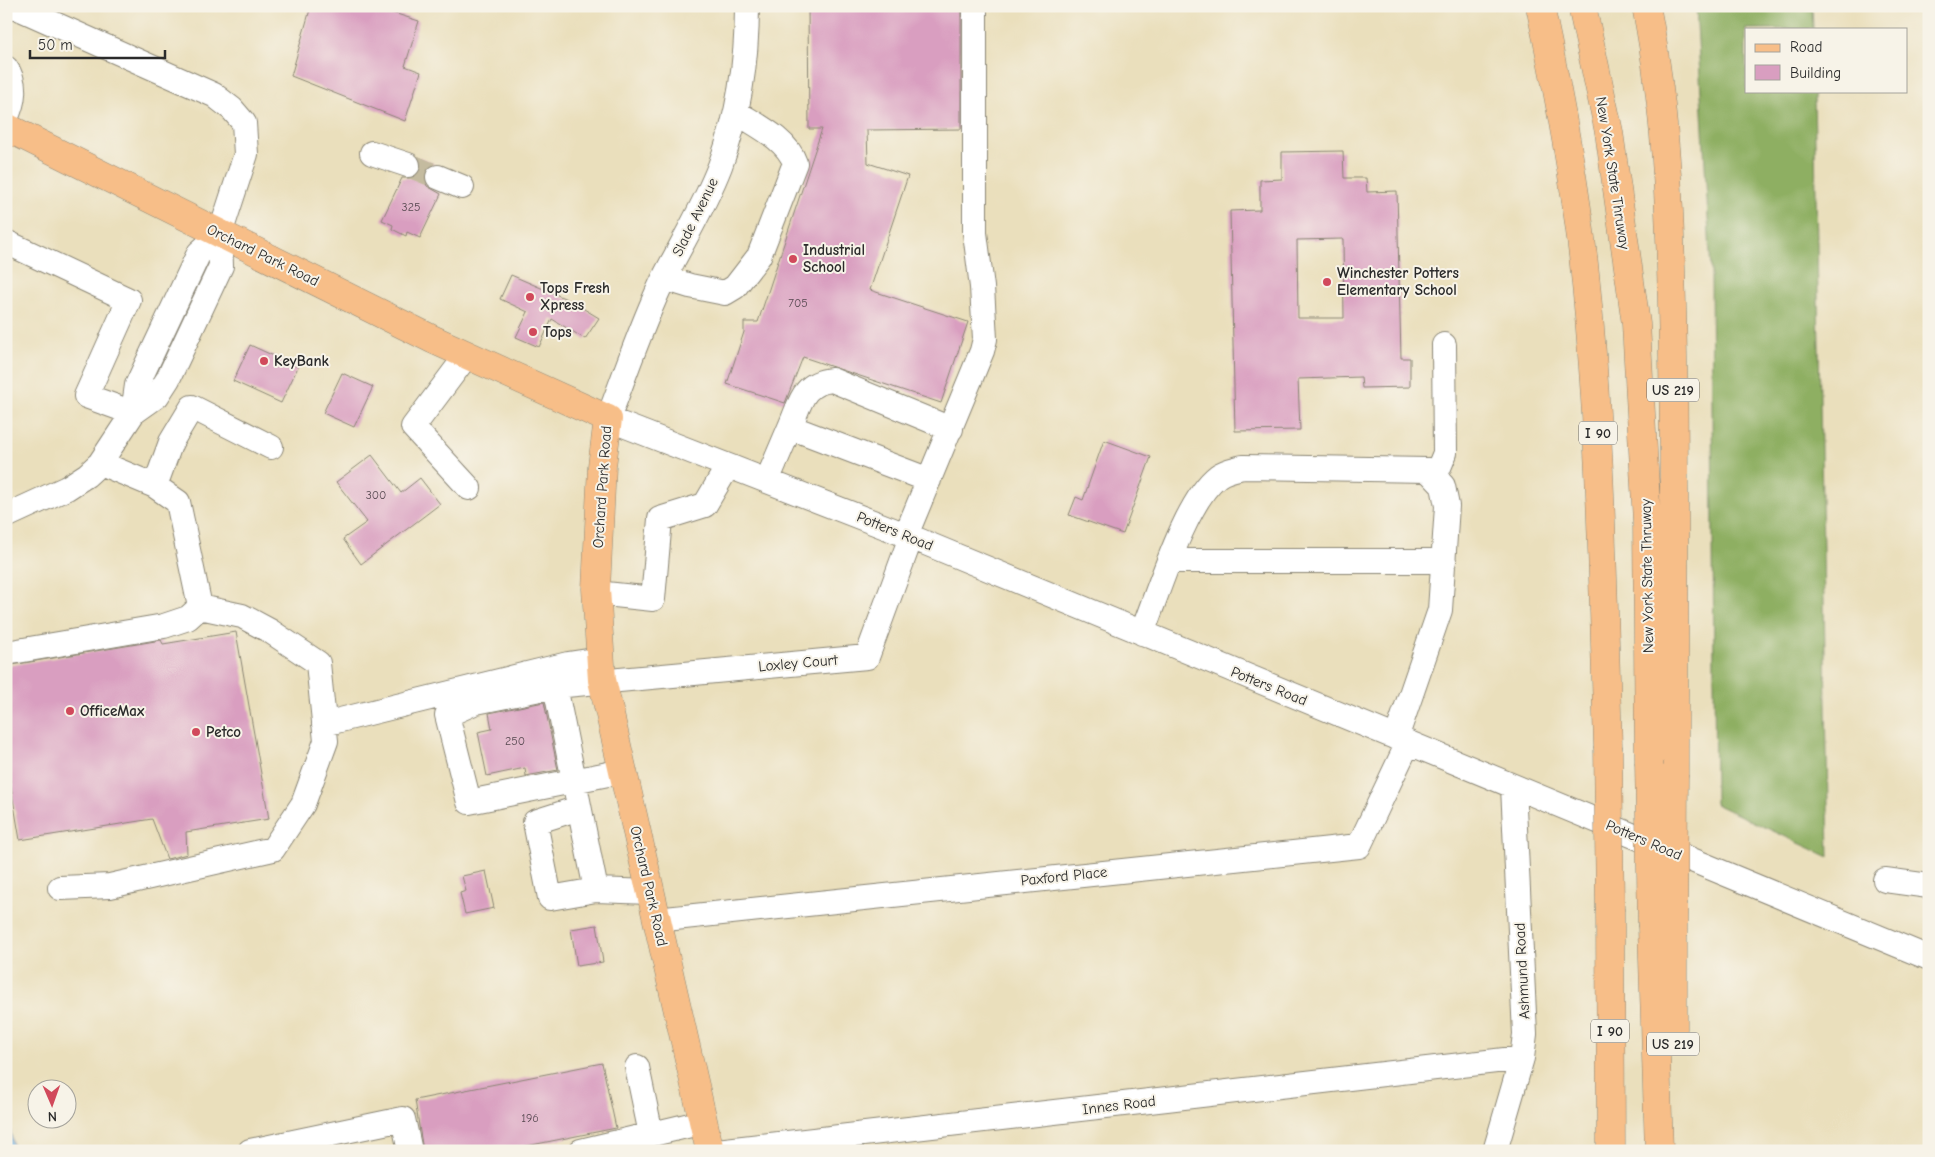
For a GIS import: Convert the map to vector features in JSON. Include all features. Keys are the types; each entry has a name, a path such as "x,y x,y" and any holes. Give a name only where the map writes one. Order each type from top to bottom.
{"main road":[{"path":"1525,6 1564,123"},
{"name":"I 90","path":"1540,6 1564,123 1585,273 1598,432 1608,746 1611,1151"},
{"name":"New York State Thruway","path":"1582,6 1609,132 1636,324 1647,522 1649,762 1663,932 1659,1151"},
{"name":"US 219","path":"1646,6 1655,51 1665,134 1672,306 1674,775 1663,932 1674,1151"},
{"name":"Orchard Park Road","path":"6,128 468,355 608,419 601,487 596,593 601,670 656,920 710,1151"}],"street":[{"path":"6,516 68,488 100,463 133,413 136,385 199,253 220,234 246,154 244,123 232,109 214,95 14,6"},
{"name":"Slade Avenue","path":"608,419 664,278 701,209 720,166 736,112 744,74 748,6"},
{"path":"908,536 982,351 985,339 976,233 975,6"},
{"path":"6,68 14,92 11,108 6,118"},
{"path":"664,278 690,286 725,293 735,287 759,256 795,163 777,139 736,112"},
{"path":"372,154 408,165"},
{"path":"438,177 462,186"},
{"path":"6,242 128,300 86,396 133,413"},
{"path":"1435,477 1446,453 1444,346"},
{"path":"468,355 413,427 469,488"},
{"path":"767,481 807,390 817,382 832,380 951,429"},
{"path":"156,486 171,442 192,407 271,447"},
{"name":"Potters Road","path":"608,419 908,536 1929,958"},
{"path":"790,427 929,480"},
{"path":"100,463 156,486 178,502 200,607"},
{"path":"596,593 653,599 660,518 705,505 728,466"},
{"path":"1142,633 1190,511 1204,489 1219,474 1243,467 1428,470 1443,486 1447,506 1440,610 1402,741"},
{"name":"Loxley Court","path":"601,670 867,657 908,536"},
{"path":"1170,561 1444,561"},
{"path":"6,653 164,626 188,618 200,607"},
{"path":"60,888 110,886 273,849 303,804 326,740 318,663 270,631 242,616 200,607"},
{"path":"324,724 568,664 601,670"},
{"path":"601,670 554,686 476,702 448,715 468,802 623,771"},
{"path":"554,686 596,890"},
{"name":"Paxford Place","path":"656,920 1359,846 1402,741"},
{"name":"Ashmund Road","path":"1495,1151 1522,1058 1525,1016 1514,787"},
{"path":"579,808 535,822 550,898 596,890 650,892"},
{"path":"1885,880 1929,886"},
{"name":"Innes Road","path":"717,1151 1522,1058"},
{"path":"637,1067 651,1134"},
{"path":"250,1151 402,1119 410,1151"},
{"path":"581,1151 703,1122"}],"green space":[{"path":"1696,6 1812,6 1813,28 1745,28 1745,92 1814,92 1829,857 1715,804 1711,271"}],"water":[{"path":"6,1104 14,1151 6,1151"}],"building":[{"path":"311,6 371,6 419,21 405,66 421,72 405,121 291,76"},
{"path":"808,6 961,6 961,129 867,130 868,163 908,176 870,290 968,322 941,403 803,357 785,403 727,384 744,332 744,322 758,322 822,129 809,129"},
{"path":"1343,151 1344,178 1366,178 1367,192 1397,191 1401,358 1410,358 1410,387 1362,388 1361,377 1298,379 1300,430 1235,431 1230,211 1260,210 1260,180 1282,179 1282,152","holes":["1343,239 1344,318 1298,318 1297,240"]},
{"path":"419,157 434,164 426,171 424,179 427,186 441,194 420,238 407,232 406,236 392,229 393,225 382,220 402,178 411,178 421,170"},
{"path":"511,275 569,300 599,318 585,339 552,319 539,347 516,337 528,312 500,299"},
{"name":"KeyBank","path":"250,345 298,367 281,403 233,381"},
{"path":"342,373 373,387 354,427 323,413"},
{"path":"1104,440 1151,457 1123,534 1069,515 1076,497 1083,500"},
{"path":"372,455 401,493 420,478 440,504 361,564 343,539 367,522 336,482"},
{"path":"236,632 269,819 186,832 187,854 167,859 152,819 20,840 6,758 6,666 161,640 163,644"},
{"path":"544,702 558,770 526,776 525,768 487,776 478,732 492,729 489,713"},
{"path":"486,871 494,908 465,914 460,893 466,891 462,876"},
{"path":"597,925 603,962 577,966 571,929"},
{"path":"602,1063 616,1128 502,1151 423,1151 415,1100"}],"tunnel":[{"path":"408,165 438,177"}],"place":[{"name":"Industrial School","path":"793,259"},
{"name":"Winchester Potters Elementary School","path":"1327,282"},
{"name":"Tops Fresh Xpress","path":"530,297"},
{"name":"Tops","path":"533,332"},
{"name":"KeyBank","path":"264,361"},
{"name":"OfficeMax","path":"70,711"},
{"name":"Petco","path":"196,732"}]}
